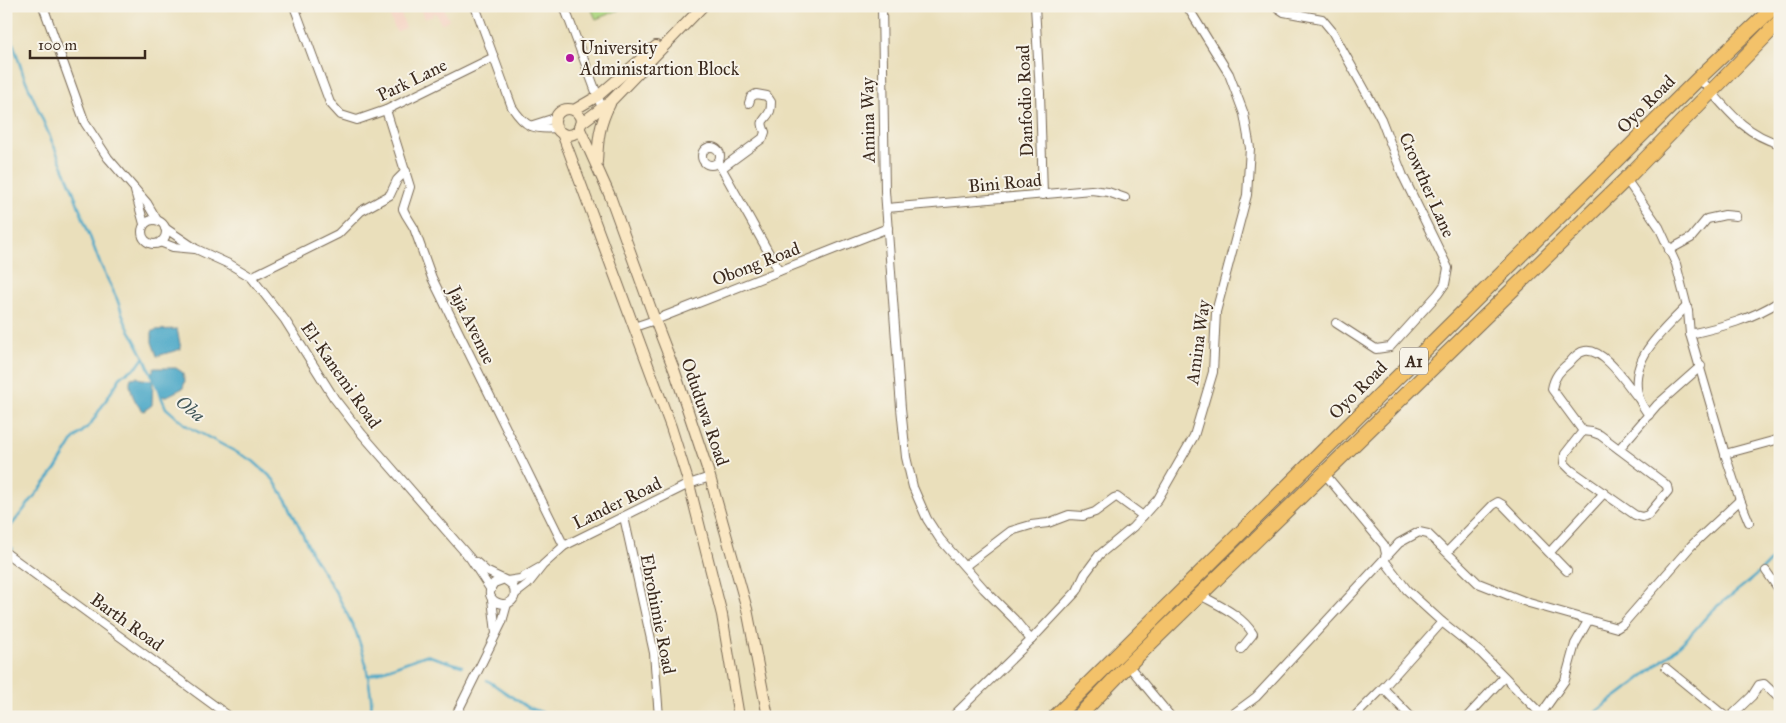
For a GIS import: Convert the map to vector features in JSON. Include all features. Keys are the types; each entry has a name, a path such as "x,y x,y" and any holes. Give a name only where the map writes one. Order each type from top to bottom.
{"highway":[{"name":"Oyo Road","path":"1055,717 1699,78 1775,6"},
{"name":"Oyo Road","path":"1078,717 1128,665 1626,179 1710,90 1780,21"}],"street":[{"path":"43,6 85,123 108,158 146,203 157,220 165,228 165,237 160,242 152,244 145,240 142,232 144,224 134,189"},
{"name":"Park Lane","path":"294,6 330,103 341,115 357,120 386,110 494,57"},
{"path":"475,6 512,107 519,118 528,126 542,129 558,126"},
{"path":"564,6 602,108"},
{"path":"558,126 561,110 574,110 598,96 654,48 695,6"},
{"path":"558,126 566,134 574,133 611,101 703,6"},
{"name":"Amina Way","path":"882,6 882,102 886,208 906,457 913,487 927,519 940,539 1015,620 1031,640"},
{"name":"Danfodio Road","path":"1035,6 1044,195"},
{"name":"Amina Way","path":"952,717 1031,640 1077,590 1084,574 1099,554 1133,527 1158,499 1194,436 1213,372 1216,312 1247,195 1250,148 1244,114 1229,74 1187,6"},
{"name":"Crowther Lane","path":"1275,6 1284,12 1322,19 1332,31 1381,119 1403,176 1448,268 1445,284 1438,294 1390,347 1376,349 1336,323"},
{"path":"1699,78 1734,118 1764,140 1780,144"},
{"path":"749,103 756,94 767,96 771,102 770,111 762,119 762,126 765,132 763,138 720,165 780,271"},
{"path":"597,166 599,133 602,119 611,101"},
{"name":"Jaja Avenue","path":"386,110 410,187 403,208 414,228 432,278 564,546"},
{"path":"574,110 579,116 580,126"},
{"name":"Oduduwa Road","path":"558,126 671,427 689,484 722,615 739,717"},
{"name":"Oduduwa Road","path":"580,126 610,196 675,372 710,478 747,609 768,717"},
{"path":"252,277 338,234 360,211 390,195 397,180 406,171"},
{"path":"1626,179 1659,227 1676,264 1687,306 1690,334 1701,366 1725,454 1749,522"},
{"name":"Bini Road","path":"886,208 1092,190 1108,192 1125,198"},
{"path":"1670,250 1691,238 1707,219 1725,215 1736,216"},
{"path":"144,224 157,220"},
{"name":"El-Kanemi Road","path":"165,228 196,249 231,264 252,277 285,320 340,406 362,434 470,558 486,571 505,580"},
{"name":"Obong Road","path":"634,327 888,228"},
{"name":"El-Kanemi Road","path":"160,242 173,247 196,249"},
{"path":"1690,334 1728,326 1764,311 1780,301"},
{"path":"1639,399 1636,384 1642,358 1649,346 1687,306"},
{"path":"1584,432 1552,388 1559,372 1578,354 1585,351 1593,352 1610,363 1639,399 1648,415"},
{"path":"1619,449 1648,415 1701,366"},
{"path":"1584,432 1592,432 1619,449 1667,486 1668,491 1648,514 1642,517 1634,515 1564,463 1565,454 1584,432"},
{"path":"1725,454 1780,438"},
{"path":"1324,473 1384,545 1386,554 1384,560"},
{"name":"Lander Road","path":"515,594 528,584 543,565 564,546 689,484 710,478"},
{"path":"1550,552 1604,493"},
{"path":"964,566 1011,532 1031,525 1048,523 1069,515 1082,516 1095,512 1117,497 1143,516"},
{"path":"1229,717 1256,697 1399,543 1419,532 1428,534 1478,582 1530,603 1617,628 1623,624 1691,546 1740,500"},
{"path":"1447,552 1498,502 1504,505 1567,571"},
{"name":"Ebrohimie Road","path":"624,517 654,653 659,717"},
{"name":"Barth Road","path":"6,553 230,717"},
{"name":"El-Kanemi Road","path":"470,558 491,595"},
{"path":"1384,560 1407,590 1480,653 1544,716 1565,680 1575,644 1588,621"},
{"name":"Lander Road","path":"505,580 520,579 543,565"},
{"path":"1766,571 1780,591"},
{"path":"455,717 502,622 507,604 515,594 513,586 505,580 494,583 491,595 496,633"},
{"path":"491,595 498,604 507,604"},
{"path":"1200,595 1226,610 1250,628 1253,634 1241,649"},
{"path":"1354,717 1383,688 1442,622"},
{"path":"1128,665 1171,717"},
{"path":"1666,668 1726,717"},
{"path":"1467,717 1504,677"},
{"path":"1730,717 1752,696 1759,685 1764,684 1780,699"},
{"path":"1383,688 1411,717"}],"shaded area":[{"path":"386,6 398,6 406,28 396,32"},
{"path":"419,6 443,6 449,20 441,24 436,13 424,19"}],"green space":[{"path":"590,6 618,6 619,10 596,19"}],"water":[{"path":"177,329 181,349 157,356 152,342 152,332 155,330"},
{"path":"154,368 176,368 182,372 185,381 183,388 165,397 160,395 152,373"},
{"path":"137,377 153,380 152,405 144,411 135,401 131,391 131,378"}],"waterway":[{"name":"Oba","path":"6,31 13,43 23,74 72,188 99,261 117,299 126,324 144,357 166,408 187,426 253,461 273,479 288,503 312,554 338,596 356,632 368,676 372,717"},
{"path":"13,549 8,545 7,539 11,526 55,470 74,439 90,425 122,375 137,367 144,357"},
{"path":"1595,717 1597,711 1642,678 1674,651 1715,608 1758,573 1780,548"},
{"name":"Oba","path":"368,676 426,655 462,666"},
{"name":"Oba","path":"487,680 527,707 555,717"}],"place":[{"name":"University Administartion Block","path":"570,58"}]}
